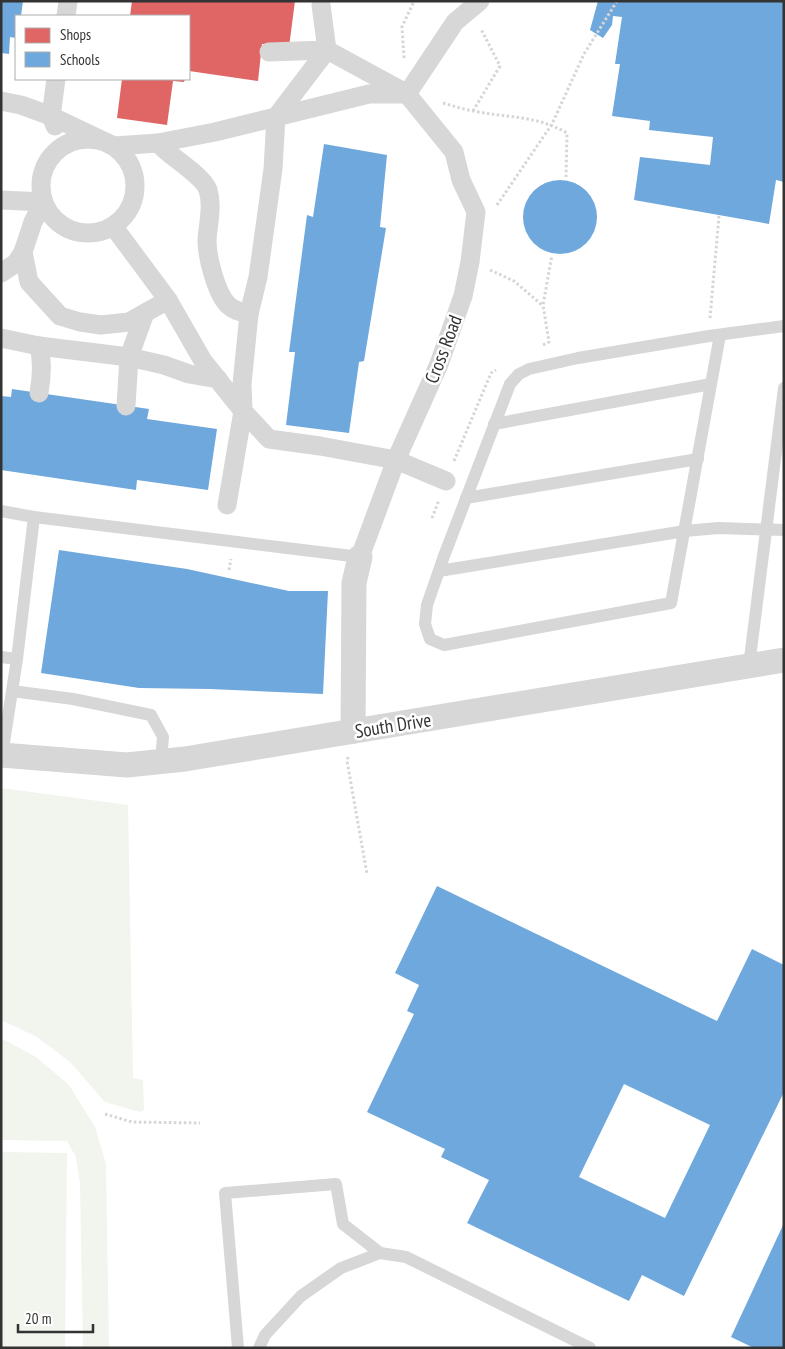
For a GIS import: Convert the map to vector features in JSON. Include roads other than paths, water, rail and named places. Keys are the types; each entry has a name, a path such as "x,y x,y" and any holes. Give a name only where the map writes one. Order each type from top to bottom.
{"street":[{"path":"66,15 68,1"},
{"path":"228,505 243,411 242,384 249,314 258,277 273,169 276,117 327,50 321,5"},
{"path":"407,94 455,22 475,6"},
{"path":"268,52 327,50 407,94"},
{"path":"56,80 51,116 61,146"},
{"path":"1,102 22,105 51,116 114,146 158,143 215,132 369,94 407,94"},
{"name":"Cross Road","path":"353,731 354,583 360,557 396,460 439,364 463,296 470,262 476,212 461,180 454,152 407,94"},
{"path":"88,138 102,140 114,146 125,156 132,167 136,181 131,208 123,219 99,233 85,234 71,231 59,224 49,214 43,202 40,186 43,171 50,157 61,146 74,140 88,138"},
{"path":"158,143 184,167 199,176 208,190 210,212 207,242 215,282 227,304 235,310 249,314"},
{"path":"1,200 43,202"},
{"path":"1,273 16,263 23,252 33,222 43,202"},
{"path":"113,226 168,300 203,361 243,411 269,439 396,460 446,481"},
{"path":"23,252 28,282 60,316 80,322 101,325 129,322 168,300"},
{"path":"126,406 129,357 145,312"},
{"path":"1,338 39,346 129,357 164,365 189,374 218,379"},
{"path":"39,346 42,358 42,378 39,393"},
{"name":"South Drive","path":"2,755 127,765 185,759 784,660"}],"lane":[{"path":"715,335 711,384 671,603 444,645 430,639 425,624 427,606 494,424 510,384 519,374 529,369 578,358 715,335 784,326"},
{"path":"494,424 711,384"},
{"path":"749,666 766,530 779,463 783,392"},
{"path":"466,498 698,459"},
{"path":"1,511 34,517 360,557"},
{"path":"2,755 17,659 34,517"},
{"path":"439,571 685,531 718,528 784,530"},
{"path":"1,657 17,659"},
{"path":"12,691 73,699 150,715 163,737 161,761"},
{"path":"238,1348 225,1193 336,1184 343,1224 380,1253 406,1257 590,1348"},
{"path":"259,1348 265,1335 301,1296 341,1268 380,1253"}]}
